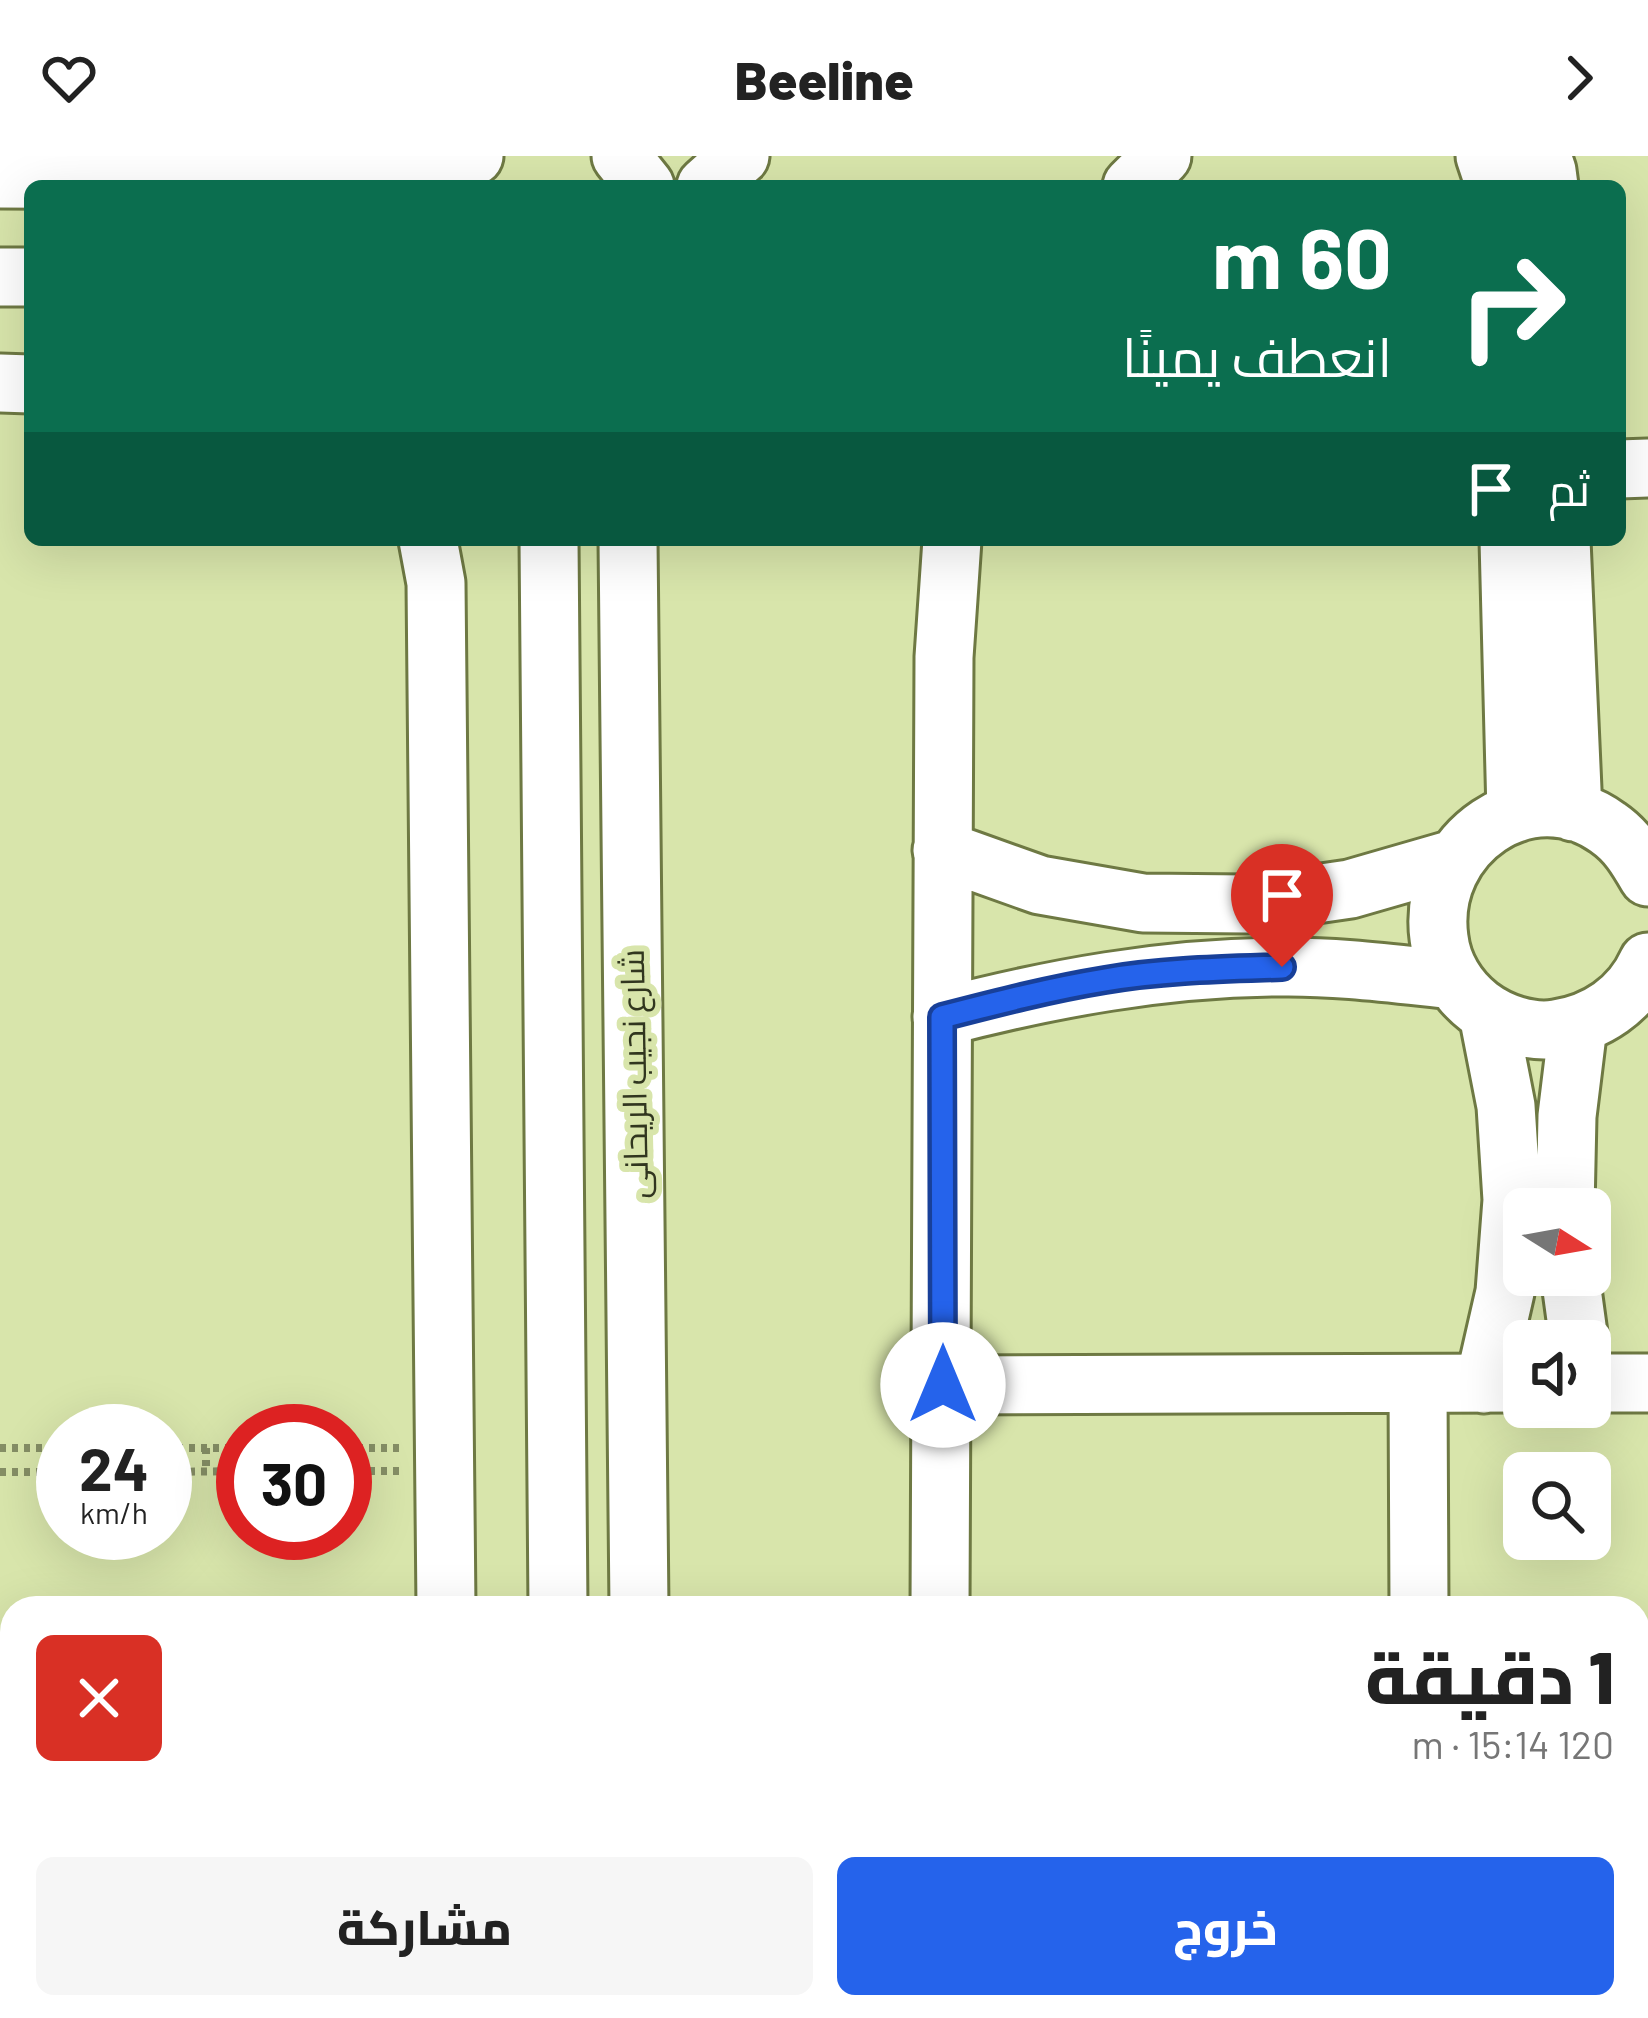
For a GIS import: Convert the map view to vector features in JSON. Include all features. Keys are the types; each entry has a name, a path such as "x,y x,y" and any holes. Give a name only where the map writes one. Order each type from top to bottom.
{"street":[{"path":"344,180 474,156"},
{"path":"621,156 640,180"},
{"path":"713,180 740,156"},
{"path":"1138,180 1162,156"},
{"path":"1485,156 1536,171"},
{"path":"0,179 168,180"},
{"path":"429,546 436,584 446,1596"},
{"path":"549,546 558,1596"},
{"name":"شارع نجيب الريحانى","path":"628,546 638,1596"},
{"path":"940,1596 944,657 952,546"},
{"path":"1509,546 1516,813"},
{"path":"1561,546 1573,812"},
{"path":"549,603 629,596"},
{"path":"1505,1320 1512,1200 1506,1106 1471,997 1440,952 1436,920 1440,888 1454,859 1492,823 1545,808 1573,812 1606,826 1633,850 1648,877"},
{"path":"942,850 1040,885 1143,903 1247,904 1350,889 1454,859"},
{"path":"942,1017 1109,979 1282,967 1368,970 1471,997 1516,1027 1547,1031 1578,1026 1618,1004 1647,966"},
{"path":"1565,1188 1567,1116 1578,1026"},
{"path":"555,1215 635,1210"},
{"path":"943,1385 1503,1383"},
{"path":"1611,1383 1648,1383"},
{"path":"1418,1384 1419,1596"}],"path":[{"path":"0,1448 36,1448"},
{"path":"192,1448 216,1448"},
{"path":"206,1448 206,1472"},
{"path":"0,1472 36,1472"},
{"path":"192,1472 216,1472"}],"route":[{"path":"943,1385 942,1017 1109,979 1282,967"}]}
